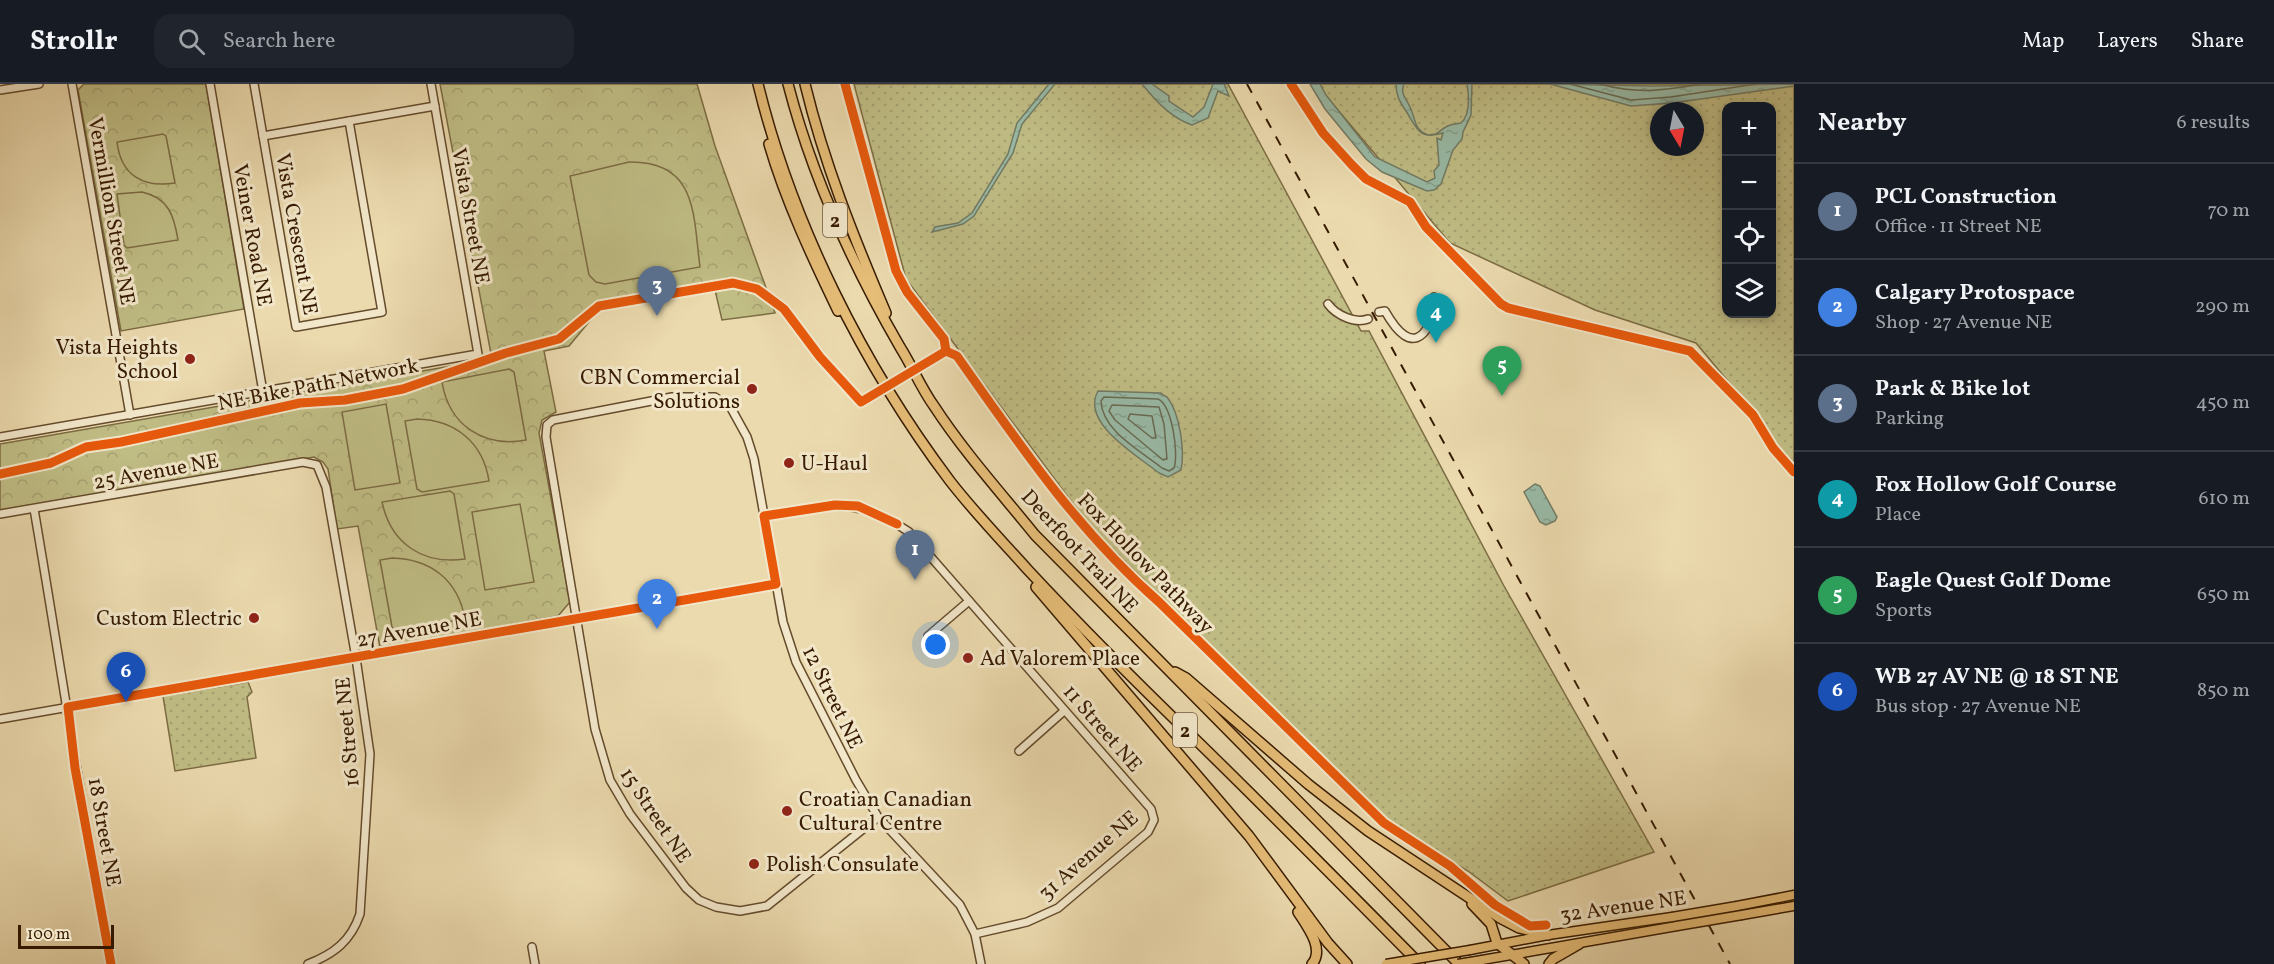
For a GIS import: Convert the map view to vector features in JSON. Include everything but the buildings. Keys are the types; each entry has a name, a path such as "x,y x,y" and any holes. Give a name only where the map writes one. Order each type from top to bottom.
{"highway":[{"path":"752,84 779,177 811,255 843,321 864,346"},
{"name":"2","path":"758,84 777,148 797,203 846,313 902,413 980,517 1082,628 1281,822 1420,964"},
{"name":"Deerfoot Trail NE","path":"788,84 805,142 836,222 870,296 933,406 1035,535 1458,964"},
{"path":"805,84 829,170 852,233 901,348"},
{"path":"980,517 1067,625 1178,750 1347,964"},
{"path":"1166,667 1186,678 1308,784 1368,831 1520,928 1548,935"},
{"path":"1267,861 1307,926 1317,948 1317,958 1312,964"},
{"path":"1459,891 1491,924 1497,944 1524,964"},
{"path":"1550,964 1553,959 1579,944"}],"main road":[{"name":"32 Avenue NE","path":"1386,964 1794,895"},
{"name":"32 Avenue NE","path":"1458,964 1515,956 1794,906"}],"street":[{"path":"0,90 39,84"},
{"name":"Vermillion Street NE","path":"72,84 130,415"},
{"name":"Veiner Road NE","path":"210,84 263,392"},
{"name":"Vista Crescent NE","path":"254,84 296,327 381,312 349,121"},
{"name":"Vista Street NE","path":"263,392 478,354 431,84"},
{"path":"263,136 435,106"},
{"path":"1379,312 1385,311 1397,331 1409,338 1417,337 1429,325 1434,297"},
{"path":"1328,304 1334,312 1362,321 1368,319"},
{"path":"0,437 263,392"},
{"name":"12 Street NE","path":"547,425 559,418 672,397 715,398 731,408 747,437 754,459 787,640 796,662 856,780 878,817 960,905 975,934 981,964"},
{"name":"15 Street NE","path":"547,425 546,437 595,729 610,780 630,814 668,866 699,900 716,907 740,911 767,906 878,817"},
{"name":"25 Avenue NE","path":"0,514 303,462 317,465"},
{"name":"16 Street NE","path":"308,964 328,956 342,946 355,928 363,899 370,784 367,724 324,479 317,465"},
{"name":"11 Street NE","path":"764,516 835,505 858,507 876,513 909,532 1151,809 1154,820"},
{"name":"18 Street NE","path":"34,509 68,706 75,768 111,964"},
{"name":"27 Avenue NE","path":"0,719 776,584"},
{"path":"928,636 969,602"},
{"path":"1019,751 1064,711"},
{"name":"31 Avenue NE","path":"975,934 1027,922 1058,908 1148,832 1154,820"},
{"path":"532,946 535,964"}],"green space":[{"path":"84,84 206,84 244,309 121,331 78,90"},
{"path":"440,84 697,84 715,146 775,313 722,320 715,290 598,311 569,346 544,351 556,412 542,420 539,433 570,602 558,616 380,648 358,526 337,529 328,469 323,462 314,457 0,510 0,444 492,359"},
{"path":"854,84 1228,84 1361,331 1369,331 1504,586 1654,852 1508,901 1468,871 1397,829 1091,528 906,279"},
{"path":"1316,84 1794,84 1794,466 1775,446 1767,428 1696,343 1595,310 1450,243"},
{"path":"163,134 166,136 175,183 153,183 136,177 123,163 117,142"},
{"path":"629,162 652,164 668,171 680,181 693,211 700,267 605,284 596,282 589,275 570,176"},
{"path":"142,192 158,199 169,209 178,240 127,248 124,245 117,194"},
{"path":"509,369 514,372 526,440 510,442 482,437 460,421 452,410 442,382"},
{"path":"386,404 400,483 355,490 342,412"},
{"path":"417,419 443,424 465,436 481,455 489,481 422,492 417,489 405,421"},
{"path":"450,491 454,494 465,559 436,559 411,548 393,529 386,517 382,502"},
{"path":"520,504 534,582 485,590 472,512"},
{"path":"392,558 419,562 440,574 456,593 465,619 397,631 392,627 380,560"},
{"path":"248,682 252,692 247,697 256,758 175,771 163,696"}],"water":[{"path":"1049,84 1055,84 1022,124 1013,153 974,216 963,224 932,232 935,227 958,223 972,213 1008,154 1017,123"},
{"path":"1142,84 1152,84 1169,96 1169,101 1193,117 1204,107 1213,84 1224,84 1229,96 1218,91 1208,118 1192,125 1170,113"},
{"path":"1310,84 1320,84 1326,95 1375,157 1427,182 1435,178 1434,171 1439,165 1437,138 1441,140 1443,133 1435,135 1429,135 1436,134 1447,126 1461,123 1468,110 1467,84 1472,84 1471,115 1462,139 1453,150 1441,184 1434,190 1427,191 1382,172 1366,159 1325,109"},
{"path":"1396,84 1404,84 1403,93 1420,130 1427,135 1420,132 1400,102"},
{"path":"1550,84 1652,86 1794,84 1794,86 1679,102 1650,102 1650,105 1631,106"},
{"path":"1098,391 1160,393 1167,397 1175,412 1180,432 1181,470 1168,477 1159,473 1114,438 1097,415 1095,403"},
{"path":"1535,484 1540,486 1557,517 1555,521 1546,525 1540,522 1524,492"}],"tunnel":[{"path":"1368,319 1379,312"}],"railway":[{"path":"1247,84 1730,964"}],"cycle path":[{"path":"845,84 896,271 907,292 944,339 946,351"},
{"path":"1291,84 1323,133 1352,165 1366,179 1410,202 1426,227 1501,304 1508,308 1690,351 1753,415 1773,448 1794,472"},
{"name":"NE Bike Path Network","path":"0,474 51,463 86,447 121,442 300,403 345,400 403,389 506,353 559,339 599,306 733,283 757,289 784,309 820,357 861,402 946,351"},
{"name":"Fox Hollow Pathway","path":"946,351 957,356 1050,485 1102,546 1384,823 1450,866 1495,905 1530,926 1546,925"},
{"path":"111,964 75,768 68,707 776,584 764,516 835,505 858,506 897,524"}],"place":[{"name":"Park & Bike lot","path":"657,316"},
{"name":"Fox Hollow Golf Course","path":"1436,343"},
{"name":"Vista Heights School","path":"190,359"},
{"name":"CBN Commercial Solutions","path":"752,389"},
{"name":"Eagle Quest Golf Dome","path":"1502,396"},
{"name":"U-Haul","path":"789,463"},
{"name":"PCL Construction","path":"915,580"},
{"name":"Custom Electric","path":"254,618"},
{"name":"Calgary Protospace","path":"657,629"},
{"name":"Ad Valorem Place","path":"968,658"},
{"name":"WB 27 AV NE @ 18 ST NE","path":"126,702"},
{"name":"Croatian Canadian Cultural Centre","path":"787,811"},
{"name":"Polish Consulate","path":"754,864"}]}
